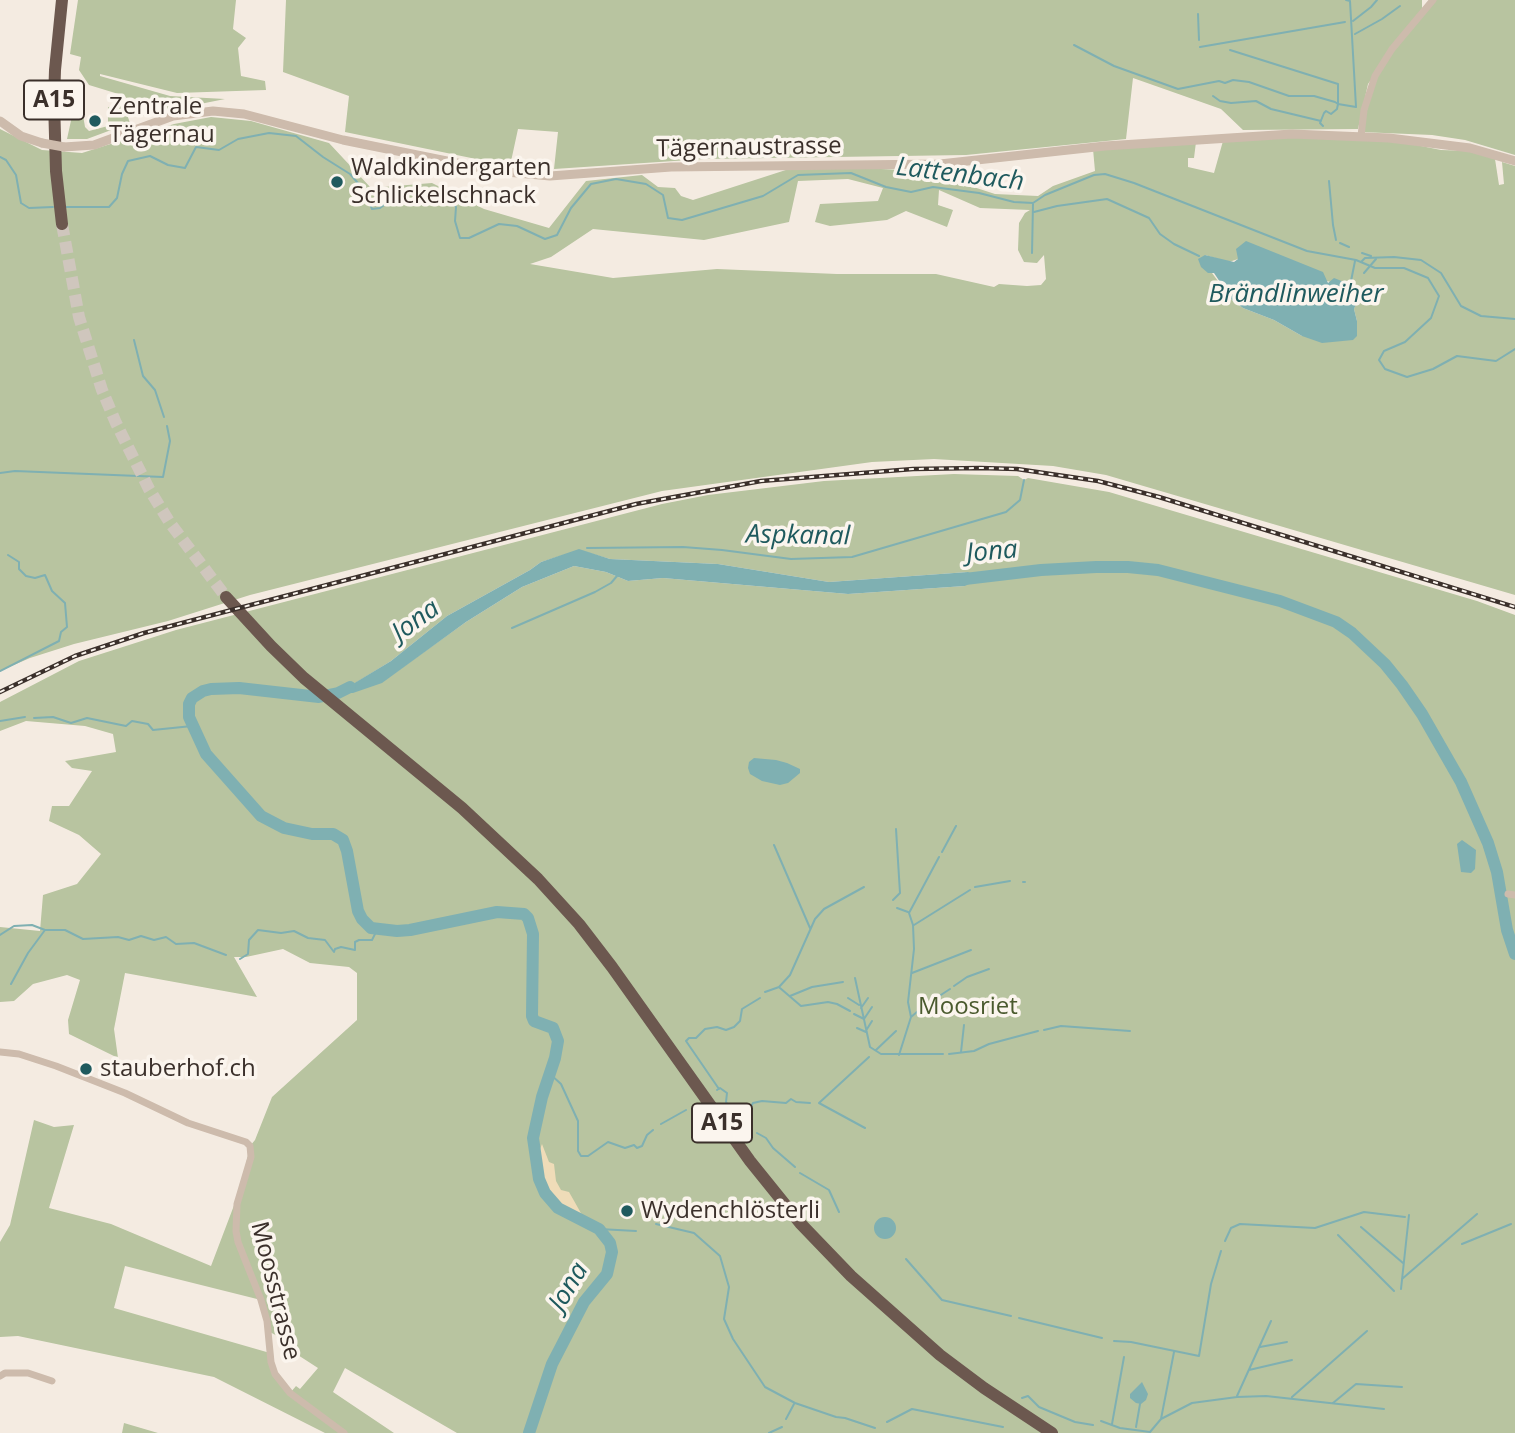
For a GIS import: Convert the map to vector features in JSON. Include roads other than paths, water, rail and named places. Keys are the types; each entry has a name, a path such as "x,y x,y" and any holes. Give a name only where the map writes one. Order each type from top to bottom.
{"highway":[{"name":"A15","path":"62,0 54,101 62,219"},
{"name":"A15","path":"226,597 296,670 486,829 552,894 612,967 758,1172 800,1223 850,1276 940,1355 1052,1433"}],"street":[{"path":"1361,136 1364,110 1375,76 1392,49 1433,0"},
{"name":"Tägernaustrasse","path":"0,121 21,136 64,147 94,145 173,116 213,111 244,114 343,140 496,171 550,176 671,167 940,164 1105,146 1292,134 1361,136 1461,147 1515,161"},
{"name":"Moosstrasse","path":"0,1052 19,1054 56,1066 125,1093 173,1116 246,1142 250,1146 251,1157 237,1204 236,1231 264,1311 271,1362 275,1374 290,1394 344,1433"},
{"path":"0,1376 5,1373 27,1373 52,1381"}],"water":[{"name":"Brändlinweiher","path":"1246,241 1323,272 1328,283 1334,278 1357,287 1360,294 1354,309 1357,336 1353,340 1322,343 1243,308 1232,300 1214,273 1208,273 1201,267 1198,259 1205,255 1234,262 1238,259 1236,249"},
{"path":"579,549 610,559 718,564 829,582 968,572 980,578 965,586 848,594 663,578 628,581 606,572 574,566 522,587 466,622 382,683 353,693 338,693 391,661 447,616 541,562"},
{"path":"754,758 787,763 800,769 800,773 788,783 780,785 762,781 750,774 749,762"},
{"path":"1462,840 1476,850 1475,869 1471,873 1461,872 1457,844"},
{"path":"885,1217 893,1220 896,1228 893,1236 885,1239 877,1236 874,1228 877,1220"},
{"path":"1142,1382 1148,1394 1141,1404 1130,1398 1130,1394"}],"waterway":[{"path":"1230,50 1338,84 1338,104 1356,107 1350,1 1346,0"},
{"path":"1353,21 1377,0"},
{"path":"1355,34 1400,6"},
{"path":"1198,14 1199,40"},
{"path":"1200,47 1345,22"},
{"path":"1074,45 1114,66 1178,89 1233,80 1249,82 1289,96 1314,96 1335,102 1338,104 1337,109 1331,114 1326,111 1324,113 1320,123 1323,126"},
{"path":"1213,96 1220,101 1231,103 1256,101 1271,109 1321,121"},
{"name":"Lattenbach","path":"66,207 109,207 117,198 128,161 150,156 168,165 185,168 196,147 219,150 238,139 269,133 296,136 350,174 364,190 372,209 380,208 402,192 450,197 456,207 455,221 460,238 469,238 499,224 517,226 545,239 557,235 571,208 591,184 616,179 646,184 663,195 668,218 682,220 763,196 798,175 851,173 886,187 911,192 933,187 1033,203 1045,195 1094,175 1105,174 1307,251 1356,260 1375,268 1404,268 1428,278 1439,296 1431,318 1405,342 1384,351 1379,360 1385,369 1407,377 1433,369 1457,356 1496,361 1515,349"},
{"name":"Lattenbach","path":"0,157 6,160 16,175 21,203 29,208 53,207"},
{"path":"1329,181 1336,240"},
{"path":"1034,212 1107,199 1149,218 1160,234 1199,256"},
{"path":"1032,253 1033,204"},
{"path":"1340,243 1349,247"},
{"path":"1362,253 1371,256"},
{"path":"1361,262 1365,258 1394,257 1421,260 1441,273 1461,306 1481,316 1515,319"},
{"name":"Lattenbach","path":"1364,273 1376,259"},
{"path":"1350,286 1355,261"},
{"path":"134,340 143,376 155,390 164,417"},
{"path":"0,473 15,471 163,477 170,441 167,426"},
{"name":"Aspkanal","path":"587,548 683,547 791,559 852,557 1006,512 1020,500 1024,480"},
{"path":"0,671 59,641 61,632 67,627 65,603 52,591 45,575 35,578 26,576 19,569 19,562 8,555"},
{"name":"Jona","path":"965,579 1096,567 1158,570 1280,601 1336,622 1385,664 1402,685 1461,782 1488,843 1497,872 1507,930 1515,954"},
{"path":"512,628 595,592 611,583 617,576"},
{"name":"Jona","path":"350,687 319,697 239,688 211,689 192,698 189,717 206,754 261,816 284,828 312,834 333,834 343,840 358,911 371,928 410,930 497,912 524,914 528,918 533,934 532,1016 534,1021 553,1028 558,1041 533,1138 539,1179 545,1193 558,1208 599,1229 610,1243 612,1252 607,1274 584,1302 552,1364 529,1433"},
{"path":"0,721 25,717"},
{"path":"34,718 53,717 71,723 87,718 126,726 132,721 148,724 153,730 192,726"},
{"path":"942,852 956,826"},
{"path":"893,900 900,893 896,829"},
{"path":"774,845 810,928"},
{"path":"899,1055 911,1017 908,1002 914,949 913,925 909,913 939,857"},
{"path":"975,887 1010,881"},
{"path":"765,992 779,987 790,975 815,919 824,909 864,887"},
{"path":"914,925 970,890"},
{"path":"897,908 908,912"},
{"path":"0,935 14,926 32,925 45,930"},
{"path":"11,984 28,953 45,930 65,930 83,939 118,937 129,940 141,936 154,940 166,937 176,944 194,943 226,955"},
{"path":"240,959 248,954 249,940 258,930 281,933 294,931 308,938 325,940 334,952 341,947 355,950 355,942 372,940 377,930"},
{"path":"912,973 971,950"},
{"path":"954,986 967,977 989,969"},
{"path":"855,978 870,1047 881,1054 943,1054"},
{"path":"790,996 812,987 843,982"},
{"path":"780,988 801,1006 828,1002 850,1011"},
{"path":"911,1017 950,989"},
{"path":"719,1089 686,1041 696,1038 705,1029 717,1027 726,1030 734,1027 740,1021 742,1009 760,998"},
{"path":"848,998 859,1005"},
{"path":"861,1008 868,998"},
{"path":"924,1006 946,1014"},
{"path":"854,1014 864,1019 872,1007"},
{"path":"867,1029 872,1021"},
{"path":"961,1052 964,1025"},
{"path":"1044,1030 1061,1026 1130,1031"},
{"path":"857,1028 866,1032"},
{"path":"876,1050 896,1031"},
{"path":"949,1054 974,1051 989,1044 1038,1031"},
{"path":"865,1128 819,1103 869,1057"},
{"path":"550,1074 561,1084 578,1121 578,1151 581,1156 588,1156 608,1142 625,1148 634,1145 637,1148 642,1146 647,1135 653,1130"},
{"path":"717,1090 720,1088 727,1093 726,1102 737,1117"},
{"path":"749,1110 753,1103 762,1101 786,1103 791,1099 810,1103"},
{"path":"661,1124 686,1110"},
{"path":"757,1133 766,1138 773,1148 795,1167"},
{"path":"800,1173 829,1190 839,1212"},
{"path":"1225,1241 1231,1228 1240,1224 1315,1228 1364,1212 1405,1217"},
{"path":"1402,1279 1477,1214"},
{"path":"1401,1289 1409,1215"},
{"path":"656,1224 694,1233 720,1256 729,1287 724,1319 733,1339 765,1387 795,1403 875,1428"},
{"path":"1462,1244 1511,1224"},
{"path":"1361,1227 1403,1263"},
{"path":"599,1229 636,1231"},
{"path":"1338,1235 1394,1291"},
{"path":"1114,1341 1199,1356 1211,1284 1221,1251"},
{"path":"906,1259 942,1300 1011,1316"},
{"path":"1019,1318 1102,1338"},
{"path":"1237,1396 1271,1321"},
{"path":"1292,1397 1367,1331"},
{"path":"1260,1347 1287,1342"},
{"path":"1161,1419 1174,1352"},
{"path":"1112,1424 1124,1357"},
{"path":"1249,1370 1292,1360"},
{"path":"1333,1403 1356,1384 1402,1387"},
{"path":"1022,1398 1028,1396 1039,1407 1075,1422 1093,1425"},
{"path":"1150,1432 1161,1419 1192,1403 1237,1397 1266,1396 1384,1409"},
{"path":"786,1419 794,1404"},
{"path":"1136,1427 1140,1404"},
{"path":"887,1422 912,1409 1003,1427"},
{"path":"1101,1421 1120,1428 1150,1432"},
{"path":"769,1433 782,1427"}],"tunnel":[{"path":"62,224 79,317 102,390 116,423 149,489 170,523 226,597"}],"railway":[{"path":"0,692 75,656 144,633 636,504 761,481 913,469 1017,469 1098,481 1159,497 1515,607"}],"place":[{"name":"Zentrale Tägernau","path":"95,121"},
{"name":"Waldkindergarten Schlickelschnack","path":"337,182"},
{"name":"stauberhof.ch","path":"86,1069"},
{"name":"Wydenchlösterli","path":"627,1211"}],"park label":[{"name":"Moosriet","path":"968,1007"}]}
